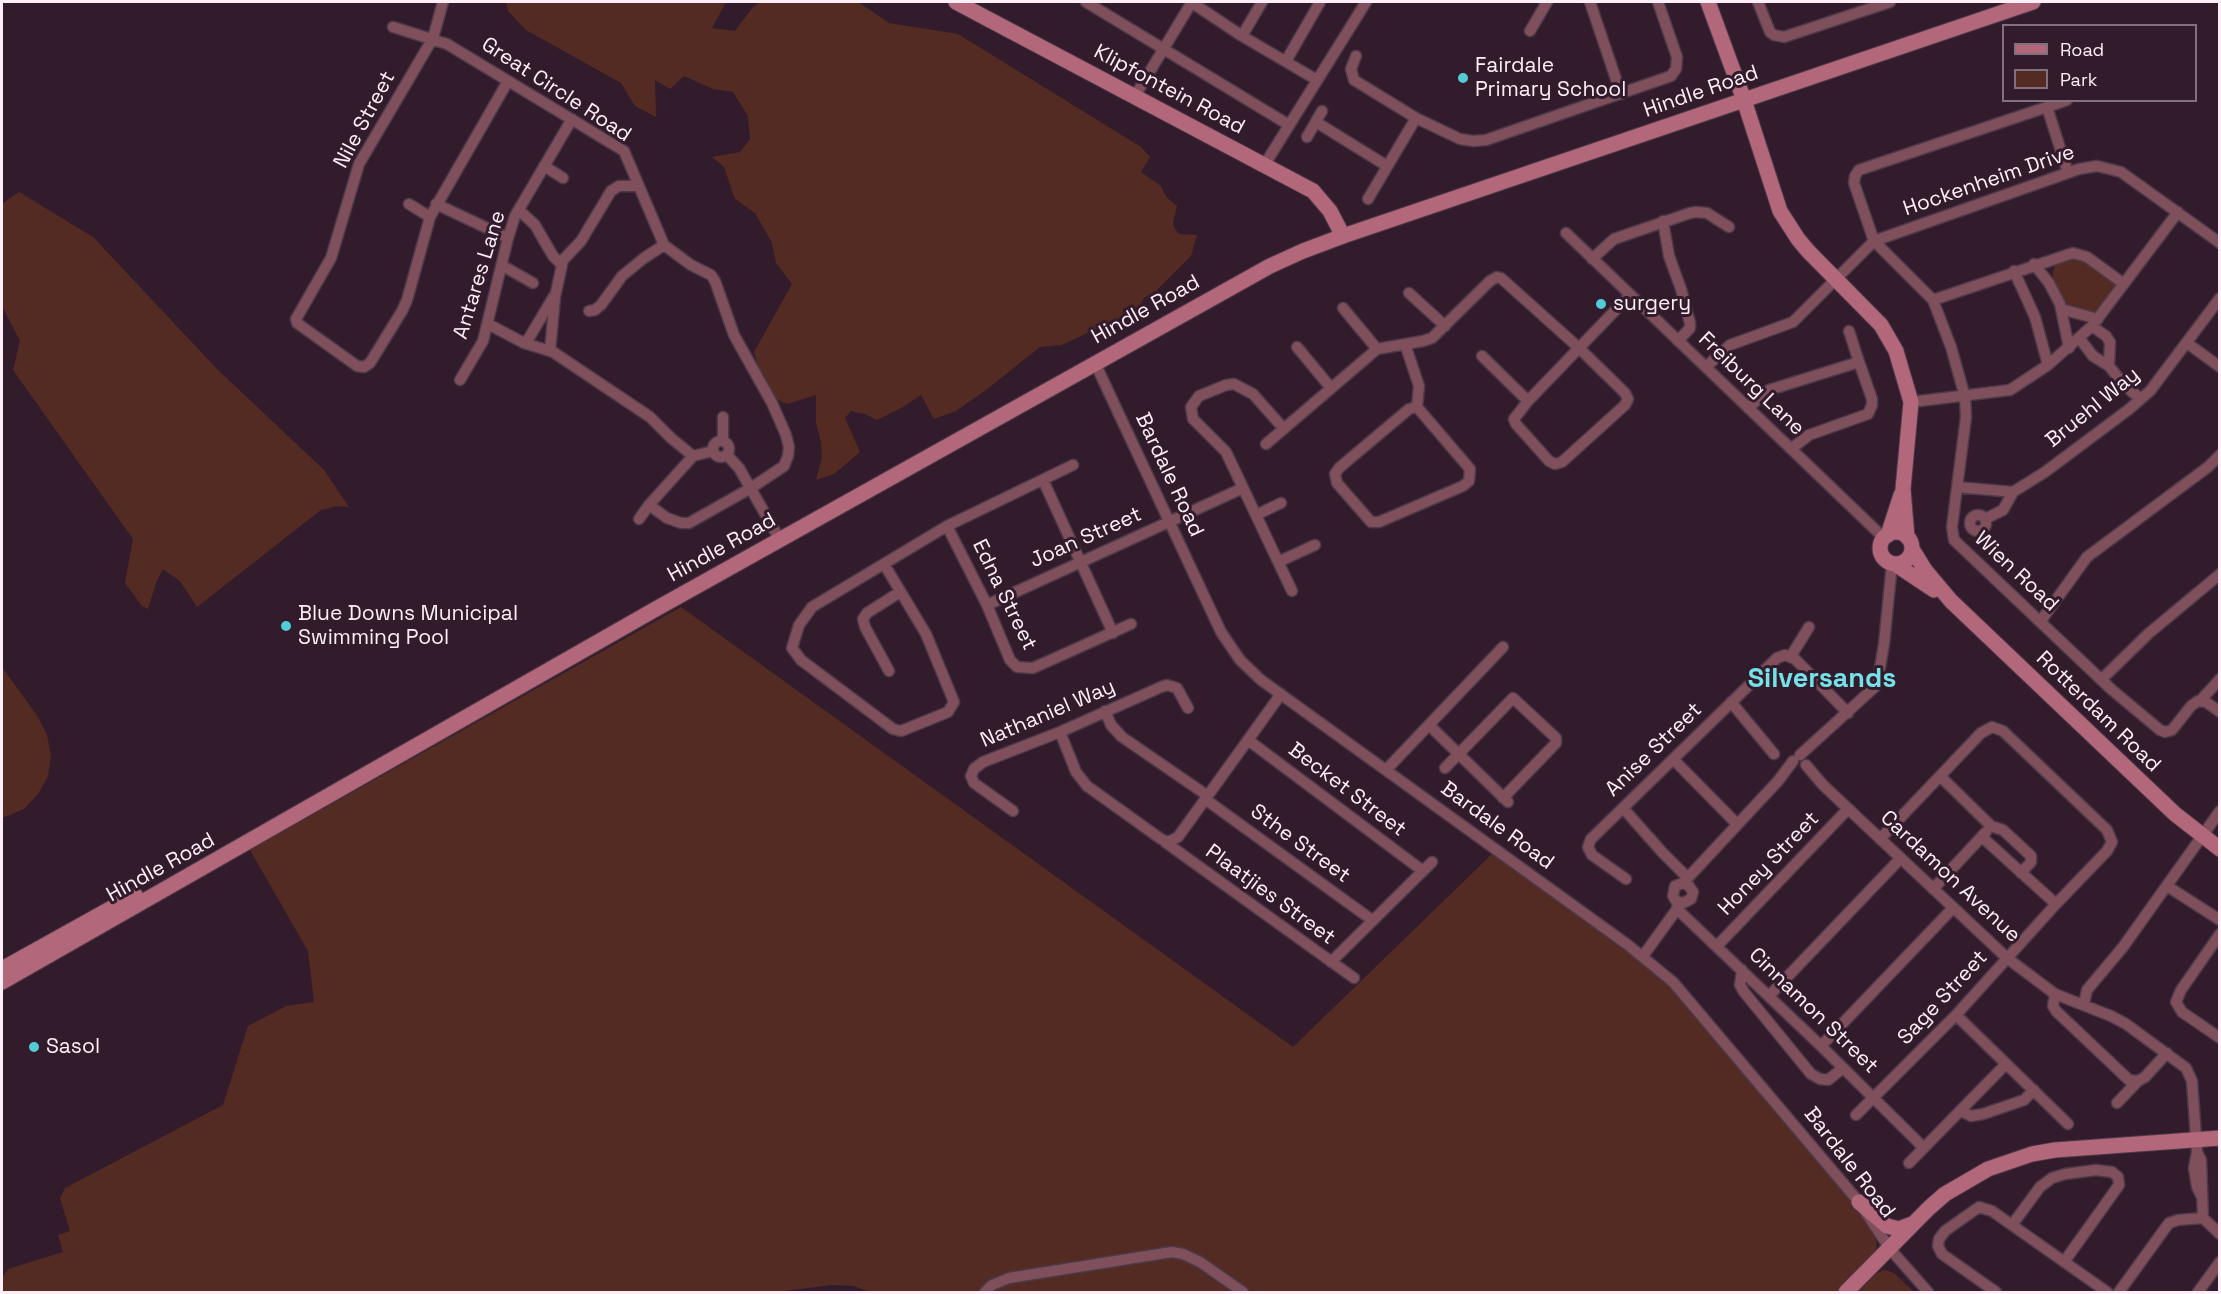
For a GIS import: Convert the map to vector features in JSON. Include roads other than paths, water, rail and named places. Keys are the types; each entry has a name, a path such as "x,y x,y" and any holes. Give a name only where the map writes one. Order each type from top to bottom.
{"main road":[{"name":"Klipfontein Road","path":"956,2 1265,164 1313,192 1324,201 1343,236"},
{"path":"1708,2 1744,100 1780,211 1798,239 1877,320 1890,339 1911,402 1903,489 1909,543 1907,560 1894,564 1881,554 1880,546 1886,536 1903,489"},
{"name":"Hindle Road","path":"2,982 340,788 1270,266 1343,236 2033,2"},
{"path":"1886,536 1898,533 1909,543"},
{"name":"Rotterdam Road","path":"1909,543 1925,570 1951,601 2175,814 2220,849"},
{"name":"Rotterdam Road","path":"1894,564 1951,601"},
{"name":"Hindle Road","path":"2,969 261,827 340,788"},
{"path":"1846,1293 1945,1194 1988,1169 2055,1150 2197,1146 2220,1138"},
{"path":"1859,1202 1887,1226 1899,1229 1913,1224"}],"street":[{"name":"Nile Street","path":"430,217 405,305 370,363 364,367 357,366 297,323 296,319 333,252 359,164 433,38 443,2"},
{"path":"1086,2 1288,125"},
{"path":"1135,96 1192,2 1242,36 1317,80"},
{"path":"1242,36 1262,2"},
{"path":"1286,62 1320,2"},
{"path":"1265,164 1366,2"},
{"path":"1530,31 1547,2"},
{"path":"1590,2 1621,94"},
{"path":"1356,56 1351,69 1354,80 1416,118 1460,139 1486,140 1667,79 1676,69 1677,57 1658,2"},
{"path":"1758,2 1770,32 1784,37 1890,2"},
{"name":"Great Circle Road","path":"393,27 447,44 624,151 664,245"},
{"path":"409,204 430,217 508,81"},
{"path":"1874,241 1854,183 1859,170 2061,102"},
{"path":"2047,107 2068,173"},
{"path":"1307,137 1322,111"},
{"path":"1368,199 1416,118"},
{"name":"Antares Lane","path":"460,380 480,349 503,266 508,238 519,210 572,119"},
{"path":"1316,122 1387,166"},
{"path":"544,166 563,178"},
{"name":"Hockenheim Drive","path":"1706,368 1730,345 1793,322 1874,241 2088,167 2113,169 2128,176 2220,243"},
{"path":"550,351 561,264 581,242 611,191 621,185 638,186"},
{"path":"436,204 508,238"},
{"path":"519,210 535,225 553,256 561,264"},
{"path":"1592,259 1614,239 1690,213 1702,212 1729,227"},
{"path":"1911,402 2010,390 2048,365 2080,339 2095,323 2178,212"},
{"path":"1663,221 1669,256 1690,323 1690,328 1678,341"},
{"name":"Freiburg Lane","path":"1566,233 1791,449 1886,536"},
{"name":"Wien Road","path":"1874,241 1933,300 1951,346 1965,397 1966,417 1952,527 1954,540 2101,680 2154,726 2165,732 2175,727 2193,703 2200,701"},
{"path":"589,311 601,305 622,276 664,245 713,278 734,334 772,403 786,435 789,453 786,463 751,488 686,523 667,518 648,505"},
{"path":"1933,300 2034,264 2073,253 2084,256 2124,284"},
{"path":"2048,282 2055,257"},
{"path":"2034,264 2048,282 2061,309 2069,348"},
{"path":"503,266 533,283"},
{"path":"2014,271 2036,317 2048,365"},
{"path":"1266,444 1377,349 1429,339 1490,280 1500,278 1579,348 1625,393 1628,399 1625,405 1562,462 1555,464 1549,461 1514,419 1528,401 1579,348 1630,295"},
{"path":"526,343 556,293"},
{"path":"1409,293 1445,326"},
{"name":"Bruehl Way","path":"1985,519 2003,510 2013,492 2045,472 2154,387 2220,298"},
{"path":"1343,308 1377,349"},
{"path":"2061,309 2095,323 2110,342 2109,366"},
{"path":"488,324 526,343 550,351 650,417 693,456"},
{"path":"1791,449 1805,437 1868,414 1872,399 1849,331"},
{"path":"2080,339 2093,356 2109,366 2125,386 2141,399"},
{"path":"2187,343 2220,367"},
{"path":"1405,344 1419,386 1417,407 1470,469 1469,481 1463,486 1379,522 1371,522 1337,483 1335,474 1339,468 1408,409 1417,407"},
{"path":"1297,347 1331,388"},
{"path":"1482,356 1528,401"},
{"path":"1748,408 1763,393 1776,387 1859,362"},
{"name":"Bardale Road","path":"1095,363 1226,641 1250,671 1643,956 1680,988 1859,1202 1890,1249 1928,1293"},
{"path":"1284,429 1253,394 1234,384 1199,396 1192,403 1190,412 1193,419 1226,452 1292,591"},
{"path":"713,451 720,457 727,454 730,447 723,441 723,417"},
{"path":"713,451 714,444 723,441"},
{"path":"639,519 648,505 693,456 713,451"},
{"path":"727,454 739,468 780,540"},
{"path":"2040,622 2087,557 2208,467 2220,455"},
{"name":"Edna Street","path":"1073,465 947,526 987,605 1010,660 1017,667 1033,668 1131,624"},
{"path":"1043,480 1113,633"},
{"path":"1957,487 2013,492"},
{"name":"Joan Street","path":"987,605 1243,488"},
{"path":"1256,515 1281,503"},
{"path":"884,564 926,634 954,702 948,712 901,731 893,729 801,660 792,648 798,625 812,607 947,526"},
{"path":"1278,562 1315,545"},
{"path":"1685,880 1778,781 1800,763 1823,736 1878,682 1894,564"},
{"path":"2101,680 2141,640 2220,574"},
{"path":"889,670 865,627 863,619 867,613 900,592"},
{"path":"1809,627 1791,656 1848,712"},
{"path":"1386,770 1503,647"},
{"name":"Anise Street","path":"1626,879 1594,857 1588,847 1595,834 1777,657 1791,656"},
{"path":"2220,679 2200,701 2220,712"},
{"name":"Nathaniel Way","path":"1013,811 979,788 971,776 971,772 983,762 1167,686 1177,688 1188,708"},
{"path":"1163,840 1178,837 1281,694"},
{"path":"1429,725 1458,753 1505,800 1556,743 1556,738 1513,699 1458,753 1445,768"},
{"path":"1731,702 1774,754"},
{"name":"Sthe Street","path":"1105,711 1111,725 1122,737 1372,920"},
{"name":"Sage Street","path":"1856,1115 1956,1015 2107,851 2112,842 2107,830 2003,731 1997,728 1989,728 1981,733 1940,776"},
{"name":"Plaatjies Street","path":"1060,732 1076,772 1087,786 1353,978"},
{"name":"Becket Street","path":"1248,740 1423,871"},
{"path":"1673,759 1737,824"},
{"name":"Cardamon Avenue","path":"1800,763 2007,958 2055,994 2084,1004 2126,1024 2186,1068 2191,1078 2197,1146 2201,1160 2199,1179 2203,1218"},
{"path":"1880,839 1940,776 1991,826 2003,830 2031,857 2032,862 2021,873"},
{"path":"1623,808 1691,887 1692,897 1688,902 1678,906 1643,956"},
{"name":"Honey Street","path":"1717,945 1848,809"},
{"path":"2084,1004 2087,990 2123,947 2220,811"},
{"path":"1933,889 1991,826"},
{"path":"1982,837 2056,904"},
{"path":"1769,996 1900,859"},
{"path":"1330,962 1432,862"},
{"path":"2167,886 2220,920"},
{"name":"Cinnamon Street","path":"1678,906 1924,1148"},
{"path":"1821,1046 1953,908"},
{"path":"2220,934 2181,990 2176,1002 2182,1012 2220,1038"},
{"path":"1742,970 1740,985 1744,992 1814,1076 1828,1080 1843,1068"},
{"path":"2055,994 2053,1006 2056,1011 2122,1076 2138,1081"},
{"path":"1956,1015 2068,1124"},
{"path":"2117,1103 2167,1053"},
{"path":"1909,1164 2006,1064"},
{"path":"1960,1111 1969,1116 1976,1116 2024,1100 2034,1090"},
{"path":"2012,1225 2040,1187 2052,1178 2096,1170 2108,1171 2116,1175 2119,1185 2064,1262"},
{"path":"1996,1293 1942,1254 1938,1246 1939,1239 1945,1231 1977,1208 1982,1207 2012,1225 2107,1293"},
{"path":"2119,1293 2169,1223 2203,1218 2220,1234"},
{"path":"985,1293 992,1285 1009,1278 1172,1252 1183,1254 1200,1262 1243,1293"},
{"path":"2198,1293 2220,1262"}],"place":[{"name":"Fairdale Primary School","path":"1463,78"},
{"name":"surgery","path":"1601,304"},
{"name":"Blue Downs Municipal Swimming Pool","path":"286,626"},
{"name":"Sasol","path":"34,1047"}],"district":[{"name":"Silversands","path":"1822,680"}]}
